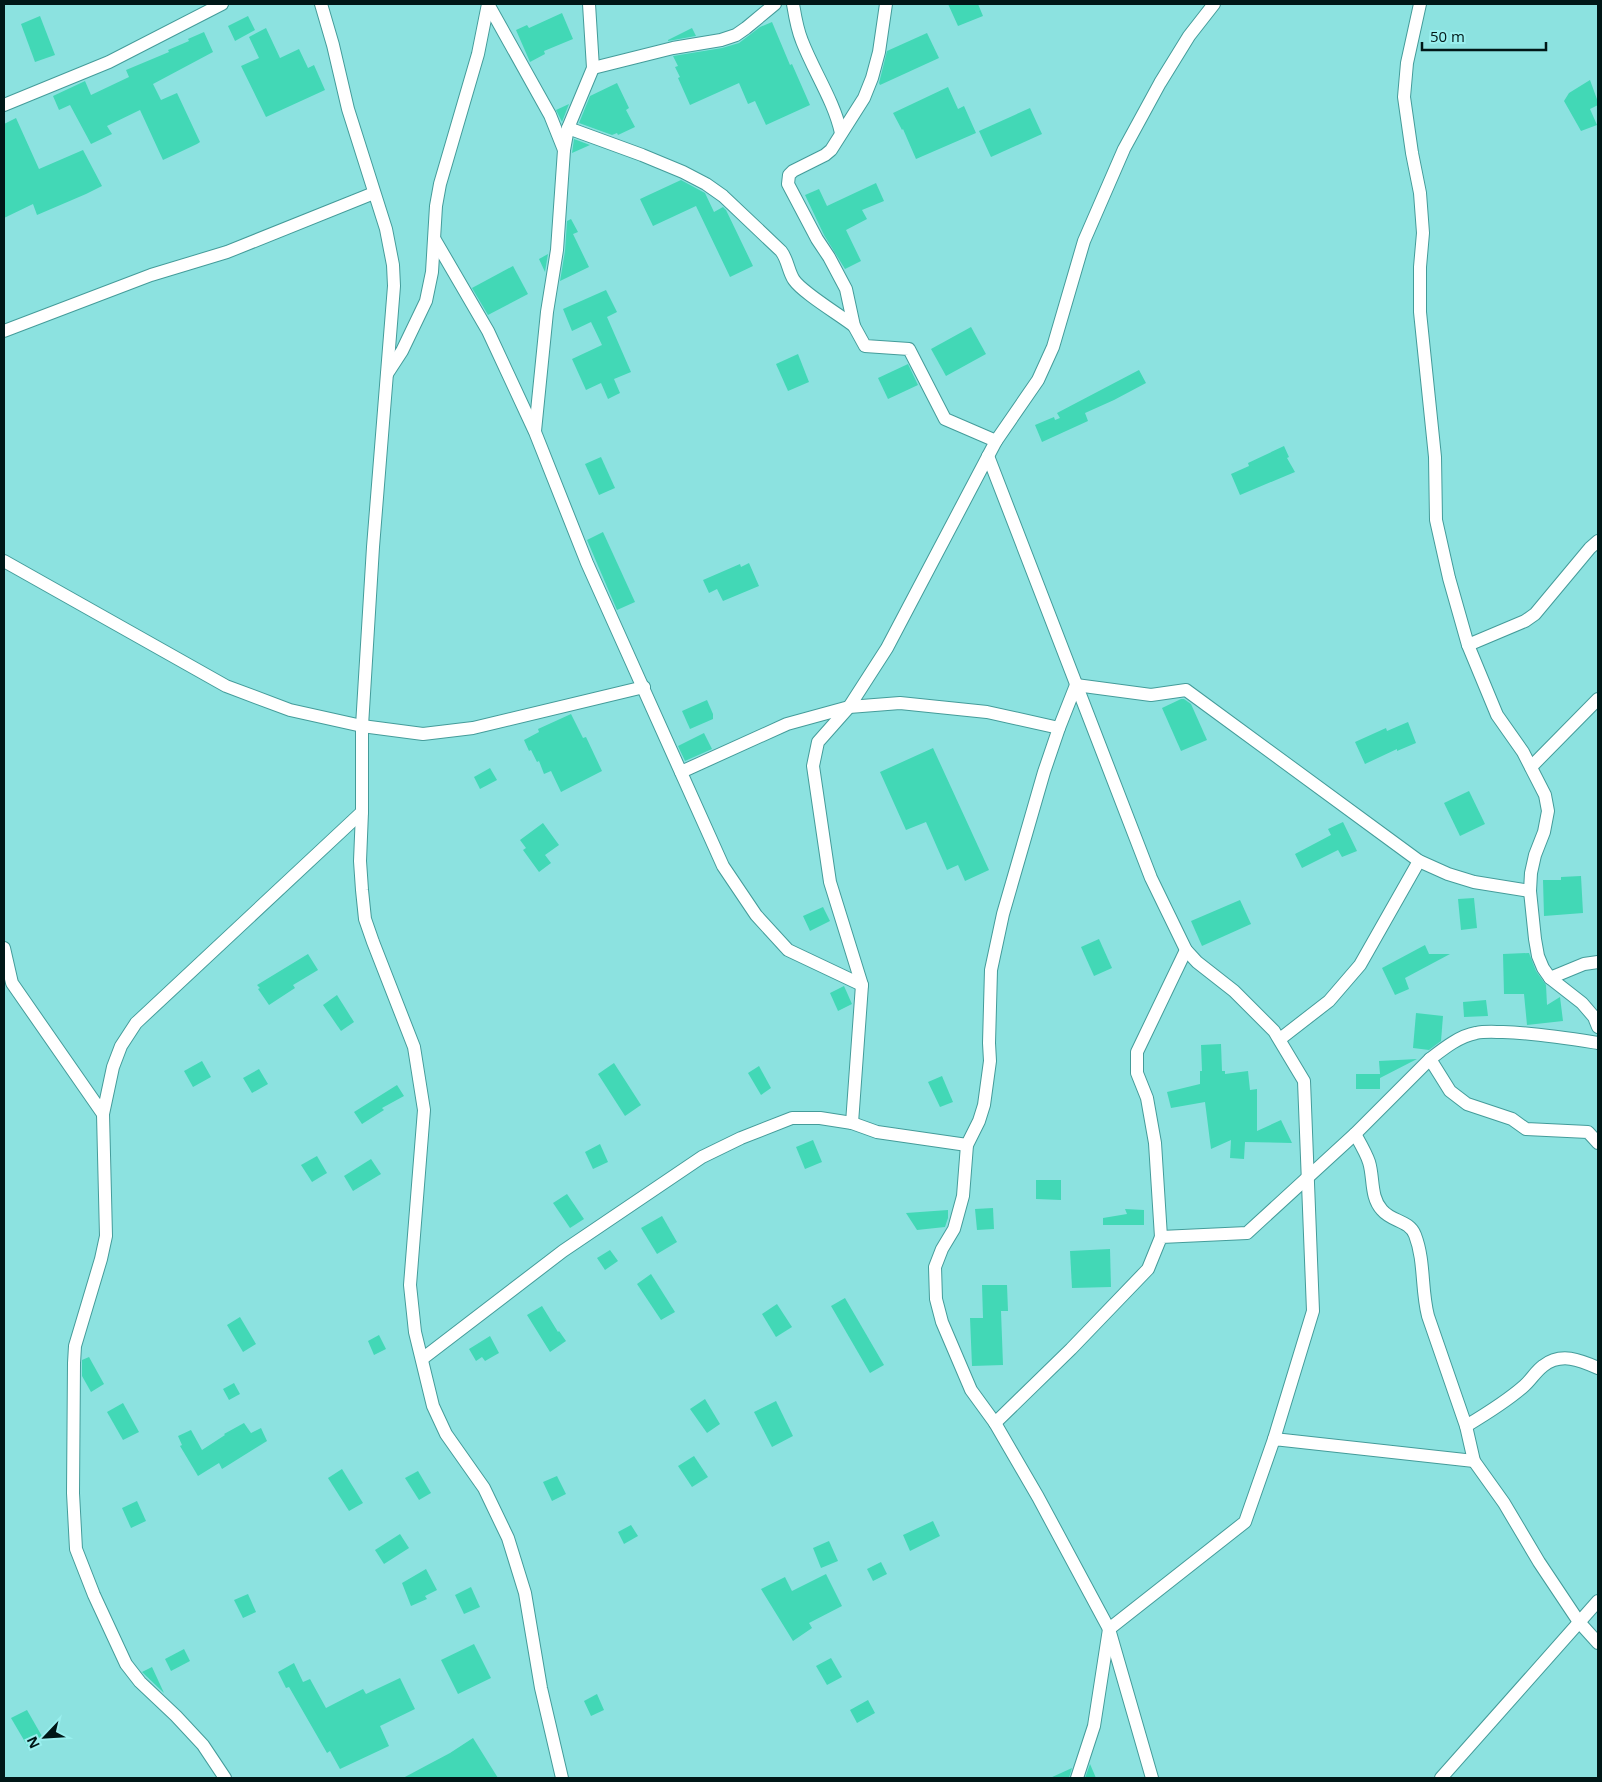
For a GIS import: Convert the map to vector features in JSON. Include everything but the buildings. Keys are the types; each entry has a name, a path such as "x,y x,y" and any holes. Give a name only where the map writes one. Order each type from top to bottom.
{"street":[{"path":"4,105 109,62 222,4"},
{"path":"321,4 334,45 348,109 386,229 393,265 394,286 386,375 362,726 360,861 365,919 414,1047 424,1110 410,1285 415,1332 433,1406 446,1434 484,1488 508,1538 525,1593 541,1688 562,1778"},
{"path":"386,375 402,351 426,300 432,272 436,206 440,184 478,54 488,4"},
{"path":"488,4 550,114 564,150"},
{"path":"535,432 557,250 564,150 568,128 593,68 589,4"},
{"path":"593,68 673,48 721,40 746,28 774,4"},
{"path":"793,4 802,41 828,97 841,134"},
{"path":"886,4 879,52 864,98 831,150 789,174 788,184 846,289 854,326 865,346 909,349 945,419 996,441"},
{"path":"852,1123 862,985 830,882 813,766 818,742 849,707 887,648 996,441 1038,380 1053,347 1084,241 1124,149 1160,82 1184,44 1214,4"},
{"path":"1420,4 1407,63 1404,97 1420,193 1424,233 1420,267 1420,312 1435,457 1436,520 1449,578 1468,645 1497,715 1523,752 1545,795 1548,811 1544,832 1531,872 1530,891 1534,940 1538,956 1550,978 1582,1003 1594,1017 1598,1027"},
{"path":"568,128 675,169 711,187 781,251 788,261 792,276 799,286 854,326"},
{"path":"4,331 151,275 227,252 374,193"},
{"path":"435,240 488,331 535,432 588,563 723,866 756,915 788,950 862,985"},
{"path":"988,456 1151,878 1186,950 1197,962 1234,991 1280,1039 1304,1081 1314,1311 1274,1439 1245,1522 1109,1629 1094,1726 1077,1778"},
{"path":"1468,645 1525,621 1535,614 1598,541"},
{"path":"4,561 226,686 290,710 362,726 423,734 473,728 644,687"},
{"path":"1076,685 1044,772 1003,914 991,970 990,1061 984,1105 979,1121 967,1145 963,1196 954,1229 942,1249 935,1267 936,1299 942,1322 971,1390 995,1422 1109,1629 1152,1778"},
{"path":"1076,685 1151,695 1186,690 1419,861 1448,874 1474,882 1530,891"},
{"path":"1531,767 1598,699"},
{"path":"681,772 787,724 849,707 900,703 987,712 1059,728"},
{"path":"226,1778 203,1745 140,1682 126,1664 94,1595 76,1549 73,1493 75,1346 106,1236 103,1114 113,1067 121,1046 136,1023 362,812"},
{"path":"1280,1039 1329,1001 1360,965 1419,861"},
{"path":"4,948 8,985 103,1114"},
{"path":"995,1422 1071,1349 1148,1269 1161,1237 1156,1142 1147,1098 1137,1073 1137,1052 1186,950"},
{"path":"1550,978 1584,964 1598,962"},
{"path":"1161,1237 1247,1233 1355,1134 1430,1059 1461,1039 1476,1032 1532,1032 1598,1043"},
{"path":"1430,1059 1450,1091 1467,1104 1512,1119 1526,1129 1588,1132 1598,1143"},
{"path":"422,1359 563,1251 702,1157 740,1138 792,1118 820,1118 852,1123 877,1132 967,1145"},
{"path":"1355,1134 1369,1163 1374,1195 1382,1210 1389,1216 1406,1224 1415,1234 1420,1249 1424,1302 1466,1426 1474,1461 1504,1503 1539,1562 1579,1622 1598,1643"},
{"path":"1466,1426 1524,1386 1550,1361 1569,1358 1580,1360 1598,1368"},
{"path":"1274,1439 1474,1461"},
{"path":"1441,1778 1598,1601"}]}
